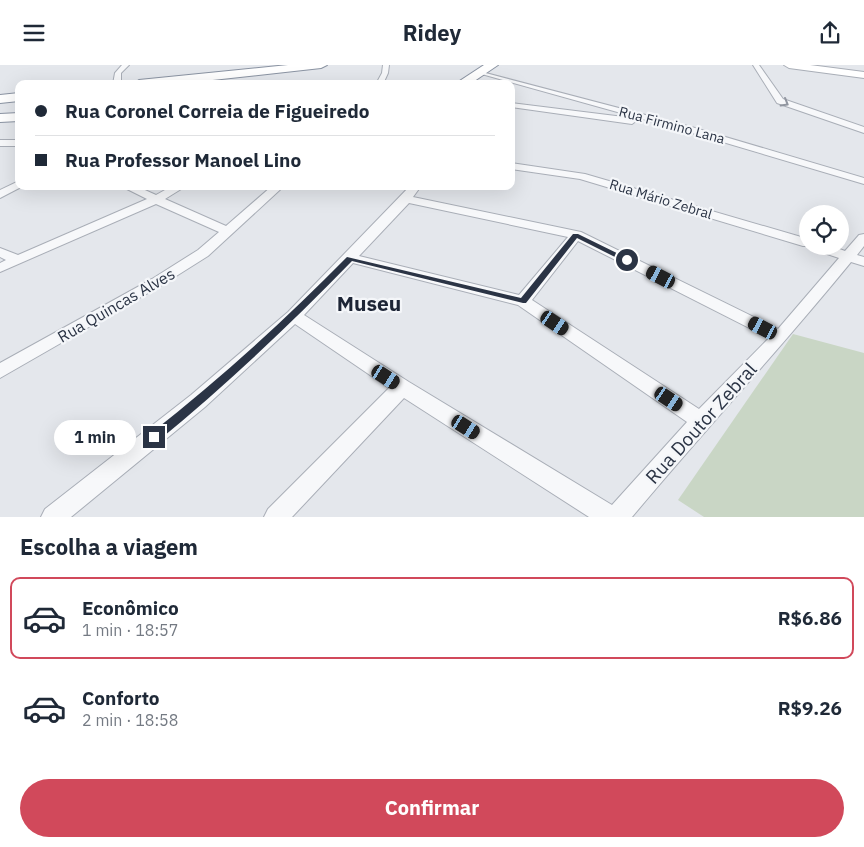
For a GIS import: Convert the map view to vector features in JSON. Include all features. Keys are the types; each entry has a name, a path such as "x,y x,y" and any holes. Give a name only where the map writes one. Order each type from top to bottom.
{"highway":[{"path":"194,80 321,65"},
{"path":"467,80 492,65"},
{"path":"0,99 15,97"},
{"path":"0,118 15,117"}],"main road":[{"path":"789,65 837,68 864,75"}],"street":[{"path":"117,80 118,73 126,65"},
{"path":"381,80 385,73 386,65"},
{"path":"756,65 780,101 864,130"},
{"name":"Rua Firmino Lana","path":"480,72 509,80"},
{"name":"Rua Firmino Lana","path":"515,82 864,181"},
{"path":"515,106 634,121 651,119"},
{"path":"585,116 602,106"},
{"path":"0,143 15,143"},
{"name":"Rua Mário Zebral","path":"515,166 581,176 799,240"},
{"path":"0,195 15,186"},
{"path":"134,190 228,231"},
{"path":"0,268 174,190"},
{"name":"Rua Quincas Alves","path":"0,371 157,282 203,253 274,190"},
{"path":"53,517 198,401 294,316 411,192 576,235 780,337"},
{"path":"523,301 576,235"},
{"name":"Rua Doutor Zebral","path":"618,517 701,421 856,259 864,239"},
{"path":"0,252 17,261"},
{"path":"844,255 856,259"},
{"path":"350,258 523,301 701,421"},
{"path":"294,316 402,387 610,517"},
{"path":"276,517 402,387"}],"green space":[{"path":"793,334 864,353 864,517 704,517 678,500"}],"district":[{"name":"Museu","path":"369,303"}],"route":[{"path":"154,437 198,401 294,316 350,258 523,301 576,235 627,260"}]}
